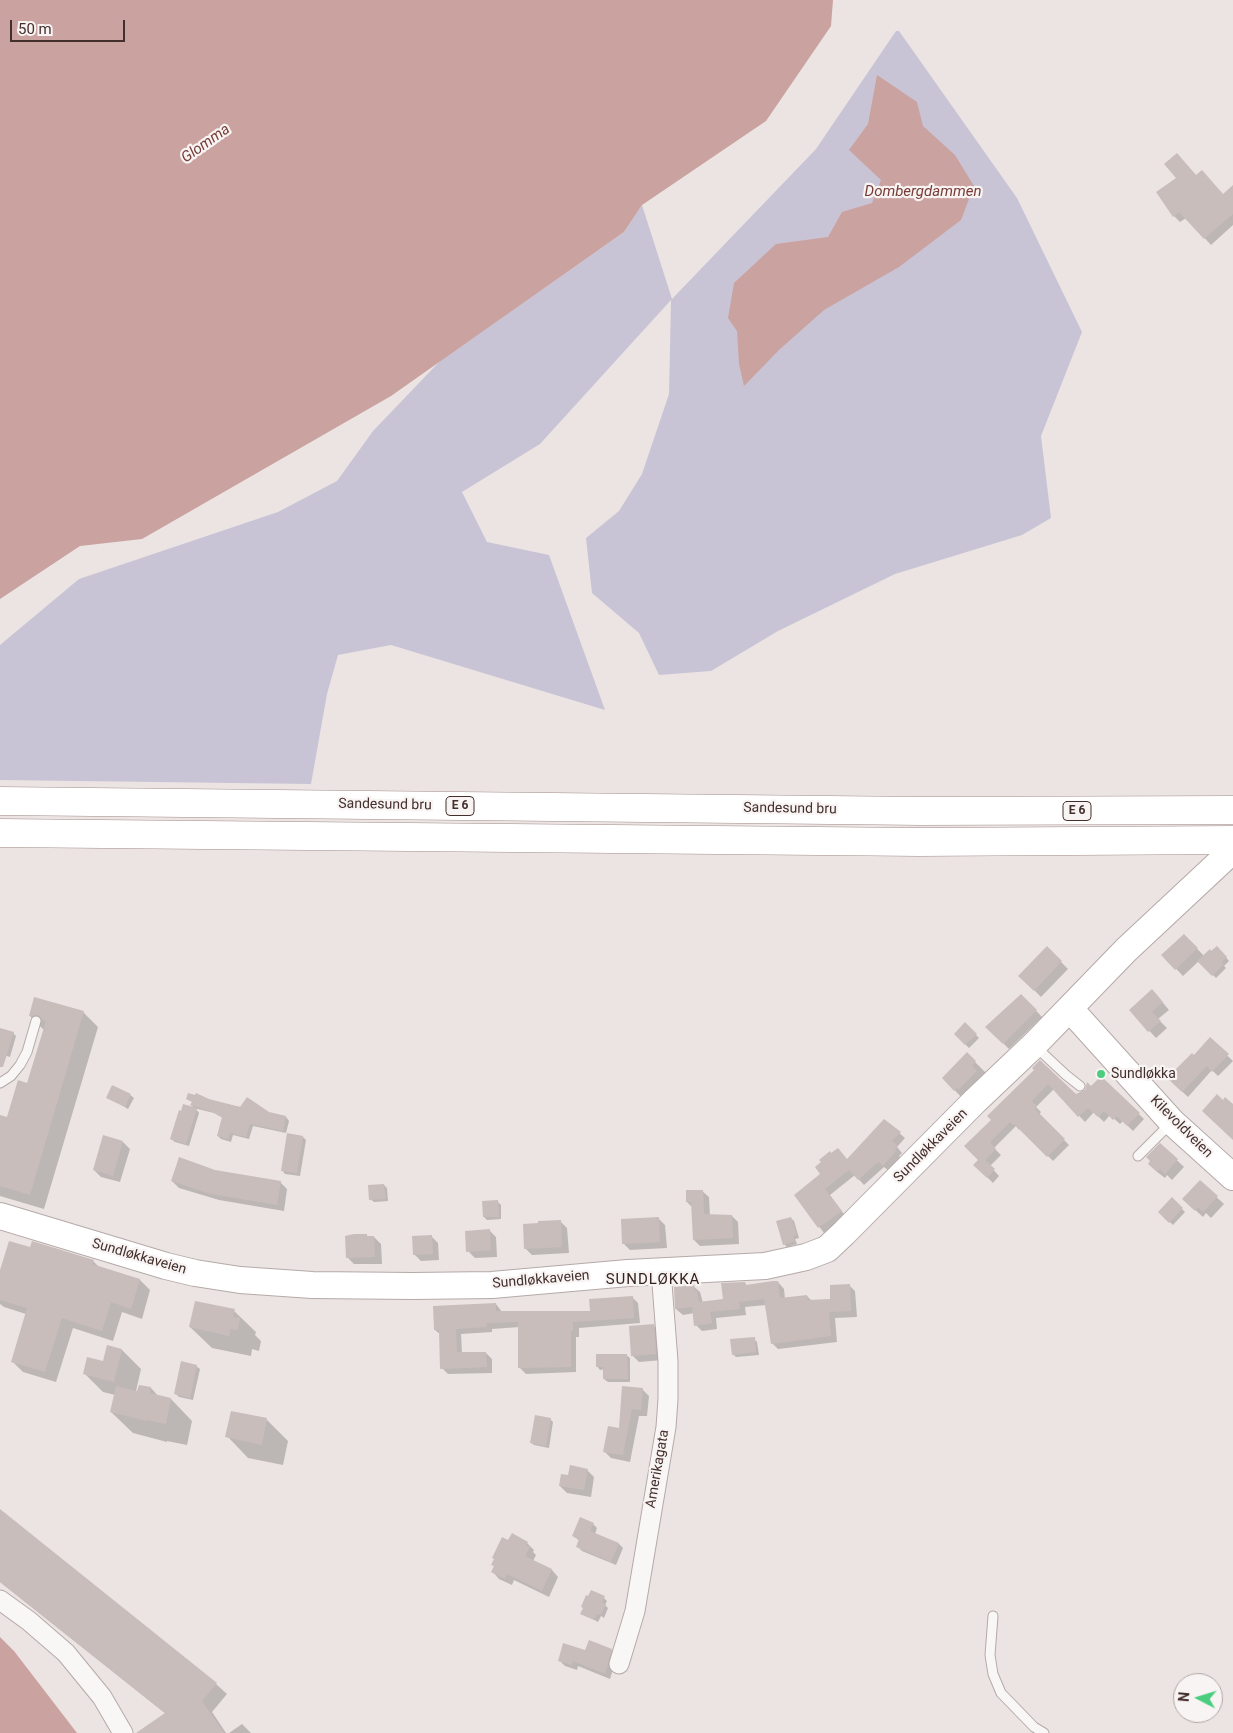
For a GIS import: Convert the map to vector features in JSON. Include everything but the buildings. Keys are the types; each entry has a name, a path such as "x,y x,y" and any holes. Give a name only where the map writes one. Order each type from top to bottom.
{"highway":[{"name":"Sandesund bru","path":"0,801 921,810 1233,810"},
{"path":"0,832 919,842 1233,840"}],"main road":[{"name":"Sundløkkaveien","path":"0,1216 166,1266 259,1281 332,1286 492,1285 661,1271 765,1266 806,1257 826,1249 975,1101 1034,1046 1126,950 1233,850"},
{"name":"Kilevoldveien","path":"1070,1009 1172,1122 1233,1177"}],"street":[{"name":"Amerikagata","path":"619,1664 635,1611 666,1427 668,1361 661,1271"},
{"path":"0,1600 29,1621 66,1653 102,1697 124,1733"}],"lane":[{"path":"0,1084 11,1076 20,1065 27,1052 36,1021"},
{"path":"1034,1046 1080,1086"},
{"path":"1138,1156 1172,1122"},
{"path":"993,1616 990,1654 993,1674 1001,1693 1028,1721 1044,1733"}],"shaded area":[{"path":"896,31 899,31 1017,198 1082,332 1041,436 1051,518 1022,535 895,574 778,631 711,671 659,675 639,633 592,593 586,538 619,511 642,474 669,394 671,300 540,444 462,492 487,542 549,555 605,710 391,645 338,655 327,694 311,784 0,780 0,645 79,579 278,512 337,481 373,431 440,361 624,232 642,205 672,299 816,149"}],"water":[{"name":"Glomma","path":"0,0 833,0 831,26 766,121 642,205 624,232 391,396 142,539 80,546 0,599"},
{"name":"Dombergdammen","path":"877,75 917,102 923,126 955,155 974,186 961,220 899,267 824,310 779,350 744,386 739,364 737,331 728,318 734,283 776,244 828,237 842,212 872,203 881,180 849,150 868,124"},
{"path":"0,1637 14,1651 77,1733 0,1733"}],"place":[{"name":"Sundløkka","path":"1101,1074"}],"district":[{"name":"SUNDLØKKA","path":"653,1280"}]}
